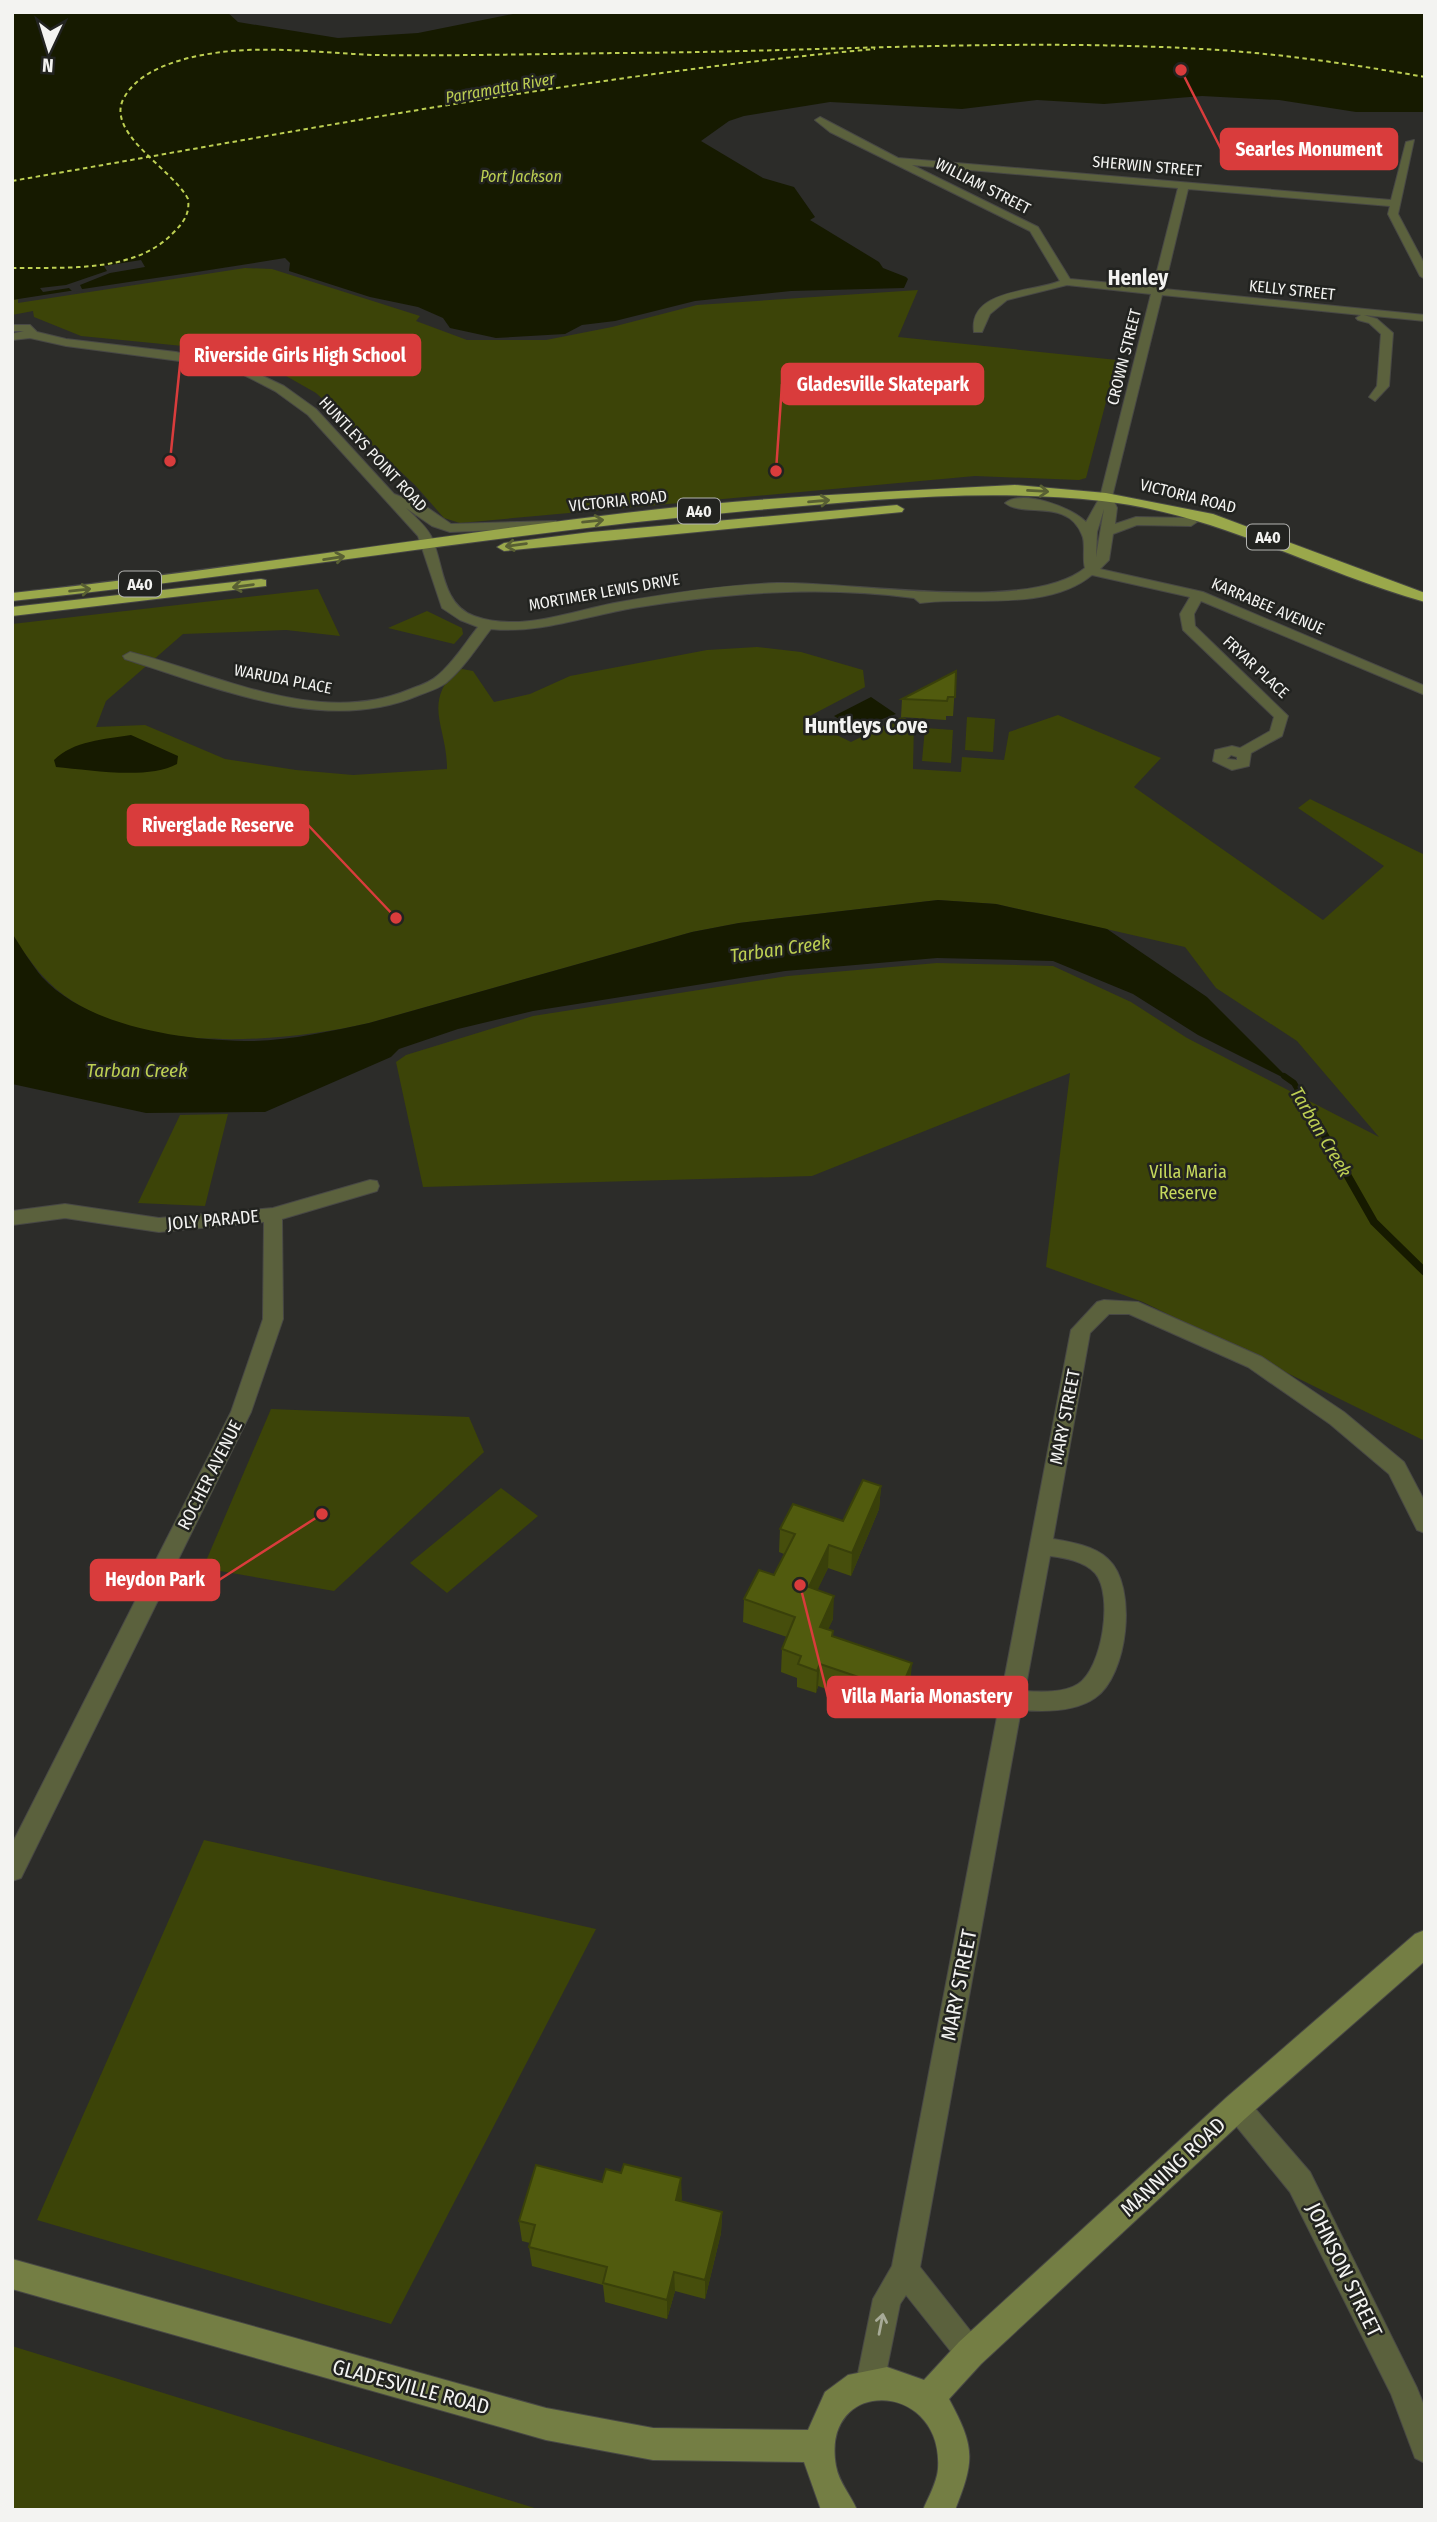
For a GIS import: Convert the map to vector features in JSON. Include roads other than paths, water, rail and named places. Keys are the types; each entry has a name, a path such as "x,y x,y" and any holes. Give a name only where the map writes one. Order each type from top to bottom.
{"highway":[{"name":"VICTORIA ROAD","path":"12,612 224,589 566,523 971,490 1028,490 1177,509 1235,525 1425,598"},
{"name":"VICTORIA ROAD","path":"12,597 430,551 923,507 1011,503 1095,508 1108,502 1251,539 1425,607"}],"street":[{"name":"WILLIAM STREET","path":"820,120 833,130 1034,229 1066,282"},
{"path":"1410,142 1393,214 1425,276"},
{"name":"SHERWIN STREET","path":"899,161 1394,203"},
{"name":"CROWN STREET","path":"1108,502 1184,185"},
{"path":"978,330 987,306 997,299 1049,290 1066,282 1157,292"},
{"name":"KELLY STREET","path":"1157,292 1425,318"},
{"path":"1289,305 1354,316 1382,326 1387,333 1383,386 1375,397"},
{"name":"HUNTLEYS POINT ROAD","path":"12,328 29,328 32,330 29,334 76,346 200,358 252,375 295,397 312,412 422,533 430,551"},
{"path":"12,337 29,334"},
{"path":"386,495 421,509 437,523 450,528 566,523"},
{"path":"1095,508 1088,559 1092,571 1102,560 1108,502"},
{"path":"1011,503 1066,510 1077,519 1091,538"},
{"path":"1106,532 1136,521 1191,522"},
{"name":"MORTIMER LEWIS DRIVE","path":"430,551 447,606 453,612 488,624 539,624 685,595 744,589 822,589 873,600 1039,594 1072,583 1092,571"},
{"name":"KARRABEE AVENUE","path":"1092,571 1198,595 1425,691"},
{"name":"FRYAR PLACE","path":"1198,595 1187,614 1188,627 1281,716 1277,733 1241,753"},
{"name":"WARUDA PLACE","path":"130,656 253,693 338,707 407,696 438,683 488,624"},
{"name":"JOLY PARADE","path":"12,1218 65,1210 159,1225 273,1215 369,1186"},
{"name":"ROCHER AVENUE","path":"12,1870 242,1412 273,1319 273,1215"},
{"name":"MARY STREET","path":"870,2383 887,2299 905,2271 1081,1330 1104,1307 1131,1307 1255,1362 1337,1418 1397,1468 1425,1524"},
{"path":"1012,1699 1042,1701 1089,1691 1105,1670 1110,1650 1115,1602 1108,1576 1102,1566 1084,1556 1040,1545"},
{"name":"MANNING ROAD","path":"928,2399 970,2353 1237,2107 1425,1942"},
{"name":"JOHNSON STREET","path":"1237,2107 1300,2182 1403,2388 1425,2448"},
{"path":"905,2271 970,2353"},
{"name":"GLADESVILLE ROAD","path":"12,2274 401,2386 546,2424 653,2444 819,2446"},
{"path":"841,2510 827,2490 820,2468 819,2446 826,2420 841,2398 870,2383 901,2384 928,2399 942,2414 951,2433 956,2454 956,2474 949,2494 939,2510"}],"water":[{"name":"Port Jackson","path":"12,12 227,12 238,22 338,38 418,33 523,12 1425,12 1425,112 1356,112 1279,100 1202,96 1104,104 1037,100 962,109 830,102 744,116 729,121 701,141 763,178 794,187 815,217 810,220 879,262 883,268 906,277 908,279 904,288 791,291 695,301 615,321 582,325 565,334 496,338 450,328 443,318 418,307 370,297 289,271 290,263 285,258 12,300"},
{"path":"871,697 896,714 855,729 834,716"},
{"path":"131,735 178,756 177,764 151,772 135,773 56,767 54,760 70,749 90,742"},
{"name":"Tarban Creek","path":"938,900 996,904 1107,929 1207,997 1292,1082 1198,1035 1133,994 1053,961 937,958 785,971 533,1011 458,1029 399,1049 391,1057 265,1112 146,1113 12,1084 12,933 42,977 86,1009 112,1020 170,1034 253,1041 297,1037 369,1023 692,932 739,923"}],"waterway":[{"name":"Tarban Creek","path":"1284,1076 1294,1083 1318,1124"},
{"name":"Tarban Creek","path":"1317,1122 1374,1222 1425,1272"}],"place":[{"name":"Searles Monument","path":"1181,70"},
{"name":"Riverside Girls High School","path":"170,461"},
{"name":"Gladesville Skatepark","path":"776,471"},
{"name":"Riverglade Reserve","path":"396,918"},
{"name":"Heydon Park","path":"322,1514"},
{"name":"Villa Maria Monastery","path":"800,1585"}],"district":[{"name":"Henley","path":"1138,278"},
{"name":"Huntleys Cove","path":"866,726"}],"water label":[{"name":"Parramatta River","path":"500,88"}],"park label":[{"name":"Villa Maria Reserve","path":"1188,1182"}]}
